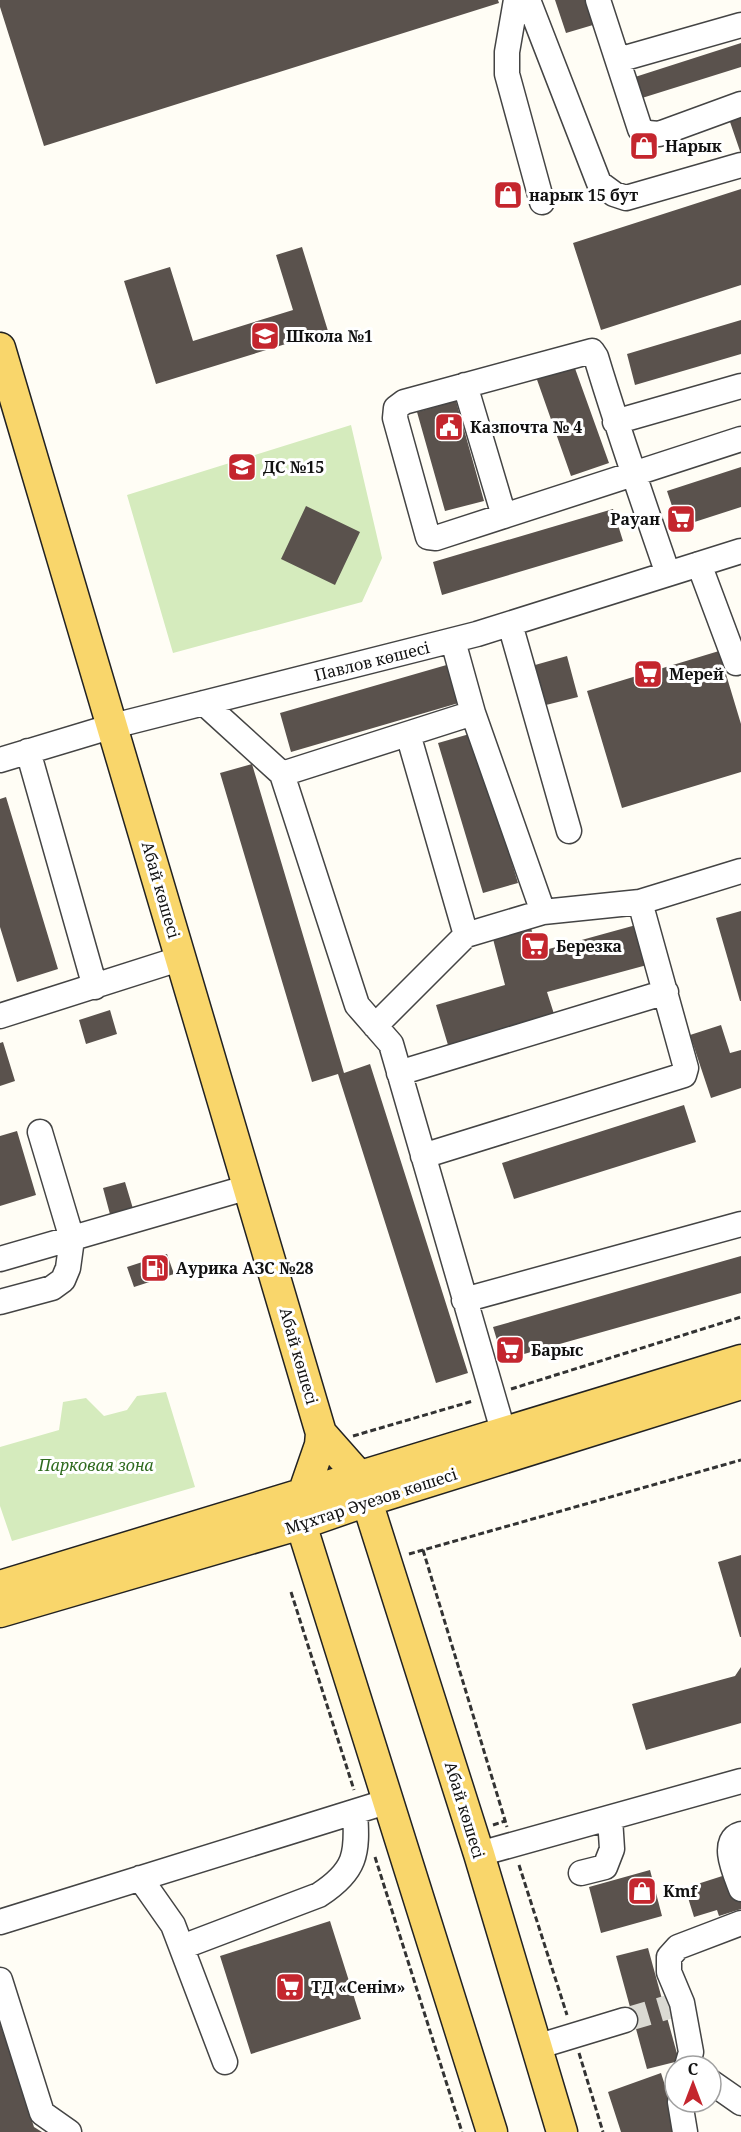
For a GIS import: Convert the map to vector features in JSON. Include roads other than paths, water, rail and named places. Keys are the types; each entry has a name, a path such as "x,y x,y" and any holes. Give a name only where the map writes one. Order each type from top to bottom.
{"main road":[{"name":"Абай көшесі","path":"0,348 249,1187 326,1437 363,1489 479,1854 562,2132"},
{"name":"Мұхтар Әуезов көшесі","path":"0,1612 301,1524 363,1489 507,1444 741,1360"},
{"name":"Мұхтар Әуезов көшесі","path":"507,1444 741,1384"},
{"name":"Абай көшесі","path":"326,1437 320,1445 303,1494 301,1524 492,2132"},
{"name":"Мұхтар Әуезов көшесі","path":"0,1586 303,1494 363,1489"}],"street":[{"path":"516,0 507,52 507,74 542,202"},
{"path":"528,0 599,183 614,194 626,198 741,165"},
{"path":"598,0 640,129 648,133 659,134 741,104"},
{"path":"618,60 741,25"},
{"path":"668,574 634,474 615,422 596,357 592,351 404,402 396,408 395,418 428,537 436,538 634,474 741,439"},
{"path":"465,385 504,516"},
{"path":"615,422 741,386"},
{"name":"Павлов көшесі","path":"0,760 113,726 453,641 741,551"},
{"path":"699,564 736,663"},
{"path":"510,624 569,831"},
{"path":"453,641 473,713 543,912"},
{"path":"204,703 282,774 357,1005 391,1044 507,1444"},
{"path":"282,774 473,713"},
{"path":"408,734 466,935"},
{"path":"28,751 95,987"},
{"path":"375,1026 466,935 543,912 640,902 741,871"},
{"path":"423,1156 684,1075 686,1068 640,902"},
{"path":"0,1016 182,958"},
{"path":"399,1073 666,992"},
{"path":"0,1302 52,1288 63,1280 68,1268 72,1239 40,1132"},
{"path":"0,1259 249,1187"},
{"path":"464,1300 741,1224"},
{"path":"479,1854 741,1781"},
{"path":"0,1922 389,1801"},
{"path":"182,1947 319,1895 335,1885 345,1874 352,1861 357,1841 358,1811"},
{"path":"581,1873 605,1867 612,1849 610,1818"},
{"path":"741,1834 736,1835 730,1844 730,1855 741,1889"},
{"path":"140,1878 173,1925 225,2062"},
{"path":"690,2054 682,2004 669,1972 669,1957 678,1947 741,1923"},
{"path":"0,1980 42,2113 69,2132"},
{"path":"536,2047 625,2020"},
{"path":"723,2090 741,2103"}],"tunnel":[{"path":"625,2020 682,2003"}],"place":[{"name":"Нарык","path":"644,146"},
{"name":"нарык 15 бут","path":"508,195"},
{"name":"Школа №1","path":"265,336"},
{"name":"Казпочта № 4","path":"449,427"},
{"name":"ДС №15","path":"242,467"},
{"name":"Рауан","path":"681,519"},
{"name":"Мерей","path":"648,674"},
{"name":"Березка","path":"535,946"},
{"name":"Аурика АЗС №28","path":"155,1268"},
{"name":"Барыс","path":"510,1350"},
{"name":"Kmf","path":"642,1891"},
{"name":"ТД «Сенім»","path":"290,1987"}],"park label":[{"name":"Парковая зона","path":"96,1465"}]}
